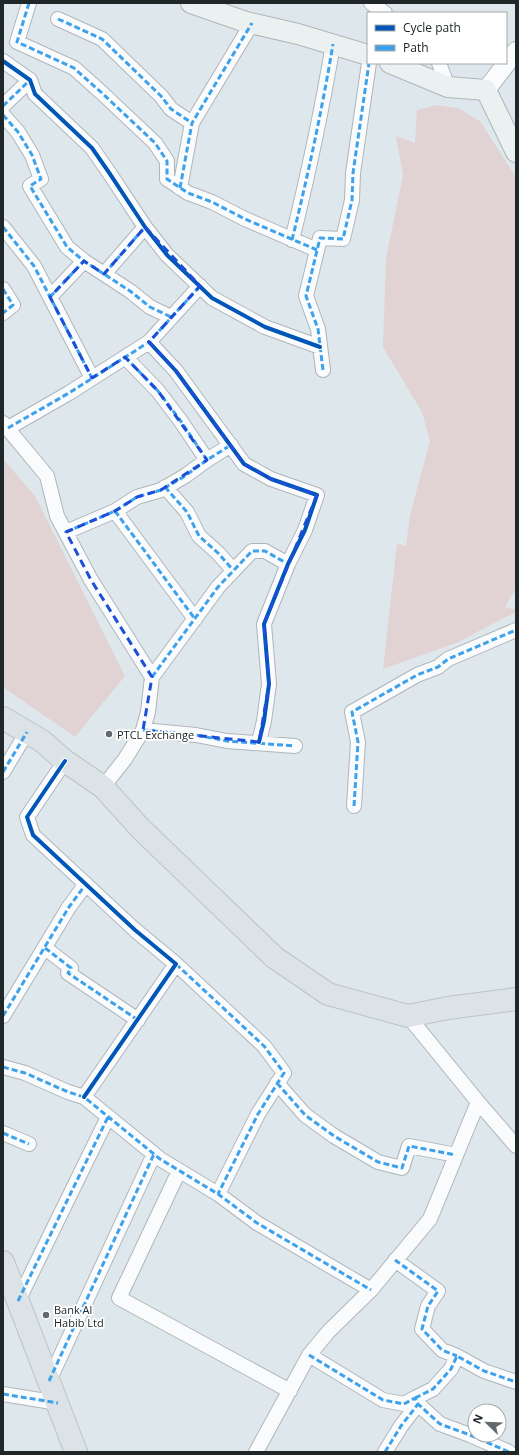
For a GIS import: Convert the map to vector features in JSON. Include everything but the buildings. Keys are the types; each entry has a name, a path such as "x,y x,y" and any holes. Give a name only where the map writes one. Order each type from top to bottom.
{"main road":[{"path":"191,3 252,23 298,34 367,55"},
{"path":"393,64 448,86 486,90 516,152"},
{"path":"3,718 42,741 65,761 103,787 140,828 274,957 328,994 408,1016 448,1008 516,999"},
{"path":"3,1262 76,1452"}],"street":[{"path":"29,3 17,42 74,68 154,143 167,162 167,179 180,188 245,219 317,250"},
{"path":"371,3 384,12"},
{"path":"58,19 102,39 161,96 171,109 192,123"},
{"path":"180,188 192,123 252,23"},
{"path":"292,240 306,186 333,44"},
{"path":"507,62 516,50"},
{"path":"3,62 30,80 35,94 92,148 145,227 167,255 212,298 265,327 320,348"},
{"path":"323,370 318,329 306,296 320,238 343,239 352,200 353,173 370,64"},
{"path":"439,64 448,86"},
{"path":"486,90 506,64"},
{"path":"3,106 30,80"},
{"path":"3,115 18,132 32,155 41,179 30,186 67,247 84,261 130,291 150,307 171,317"},
{"path":"104,274 145,227"},
{"path":"3,228 34,266 92,378"},
{"path":"50,297 84,261"},
{"path":"152,677 91,580 58,516 47,476 6,426 92,378 149,342 200,286"},
{"path":"3,289 13,305 3,313"},
{"path":"149,342 176,371 244,464 271,479 317,495 305,530 288,564 264,624 269,684 264,721 259,742"},
{"path":"125,357 158,391 207,460"},
{"path":"66,532 115,511 137,497 165,487 185,476 231,445"},
{"path":"165,487 187,512 199,536 218,553 233,570"},
{"path":"115,511 195,619"},
{"path":"103,787 125,760 143,730 148,712 152,677 218,587 252,551 265,551 288,564"},
{"path":"354,806 358,742 352,712 417,675 438,667 448,659 516,630"},
{"path":"143,730 196,735 227,741 259,742 295,746"},
{"path":"3,772 27,732"},
{"path":"65,761 26,817 33,835 135,930 176,964 264,1046 284,1073 258,1114 218,1194"},
{"path":"3,1016 70,907 86,884"},
{"path":"45,948 71,968 68,973 138,1020"},
{"path":"84,1097 176,964"},
{"path":"408,1016 516,1146"},
{"path":"3,1067 25,1073 68,1092 84,1097 154,1154 179,1171 218,1194 257,1223 371,1290"},
{"path":"277,1084 305,1115 334,1136 378,1162 402,1168 409,1146 456,1155"},
{"path":"256,1452 309,1355 329,1331 371,1290 430,1219 478,1102"},
{"path":"18,1301 108,1117"},
{"path":"3,1133 29,1144"},
{"path":"49,1381 154,1154"},
{"path":"179,1171 119,1298 290,1391"},
{"path":"395,1260 438,1291 428,1306 422,1328 442,1350 457,1356 484,1371 516,1382"},
{"path":"309,1355 383,1400 404,1404 417,1401"},
{"path":"385,1452 417,1401 433,1389 451,1369 457,1356"},
{"path":"3,1394 58,1403"},
{"path":"417,1401 440,1424 509,1452"}],"highlighted area":[{"path":"145,227 200,286 149,342 176,371 244,464 271,479 317,495 264,624 269,684 259,742 143,730 152,677 91,580 66,532 115,511 137,497 161,490 207,460 158,391 125,357 92,378 50,297 84,261 104,274"}],"shaded area":[{"path":"437,105 458,108 480,121 516,177 516,588 505,607 516,610 516,612 456,643 383,669 397,544 406,546 410,515 430,441 422,412 383,347 386,258 403,175 396,136 415,143 417,110"},
{"path":"3,459 35,496 125,676 75,737 3,687"}],"marked path":[{"path":"29,3 17,42 74,68 102,93 155,143 167,161 167,179 188,193 212,202 245,219 317,250"},
{"path":"58,19 102,39 161,96 171,109 192,123"},
{"path":"180,188 192,123 252,23"},
{"path":"292,240 304,191 333,44"},
{"path":"323,370 318,329 306,296 320,238 343,239 352,200 353,173 369,64"},
{"path":"3,106 30,80 31,83"},
{"path":"3,115 18,132 32,155 41,179 30,186 67,247 84,261 130,291 150,307 171,317"},
{"path":"3,227 34,266 92,378"},
{"path":"104,274 145,227"},
{"path":"50,297 84,261"},
{"path":"8,428 69,393 149,342 200,286"},
{"path":"3,289 13,305 3,313"},
{"path":"125,357 158,391 207,460"},
{"path":"66,532 115,511 137,497 161,490 185,476 231,445"},
{"path":"165,487 187,512 199,536 218,553 233,570"},
{"path":"115,511 195,619"},
{"path":"152,677 218,587 252,551 265,551 288,564"},
{"path":"354,806 358,742 352,712 417,675 438,667 448,659 516,630"},
{"path":"143,730 196,735 227,741 295,746"},
{"path":"3,772 27,732"},
{"path":"3,1016 69,907 86,884"},
{"path":"45,948 71,968 68,973 138,1020"},
{"path":"176,964 264,1046 284,1073 258,1114 218,1194"},
{"path":"3,1067 25,1073 68,1092 84,1097 160,1159 218,1194 257,1223 371,1290"},
{"path":"277,1083 305,1115 334,1136 378,1162 402,1168 409,1146 456,1155"},
{"path":"18,1301 108,1117"},
{"path":"3,1133 29,1144"},
{"path":"49,1381 154,1154"},
{"path":"395,1260 438,1291 428,1306 422,1329 442,1350 457,1356"},
{"path":"309,1355 383,1400 404,1404 415,1398 418,1404 440,1424 509,1452"},
{"path":"415,1398 433,1389 451,1369 457,1356 484,1371 516,1382"},
{"path":"3,1394 58,1403"},
{"path":"385,1452 401,1426 418,1404"}],"cycle path":[{"path":"3,61 30,80 35,94 92,148 145,227 167,255 212,298 265,327 320,347"},
{"path":"149,342 176,371 244,464 271,479 317,495 305,530 288,564 264,624 269,684 264,721 259,742"},
{"path":"65,761 27,817 33,835 135,930 176,964 84,1097"}],"place":[{"name":"PTCL Exchange","path":"109,734"},
{"name":"Bank Al Habib Ltd","path":"46,1315"}]}
